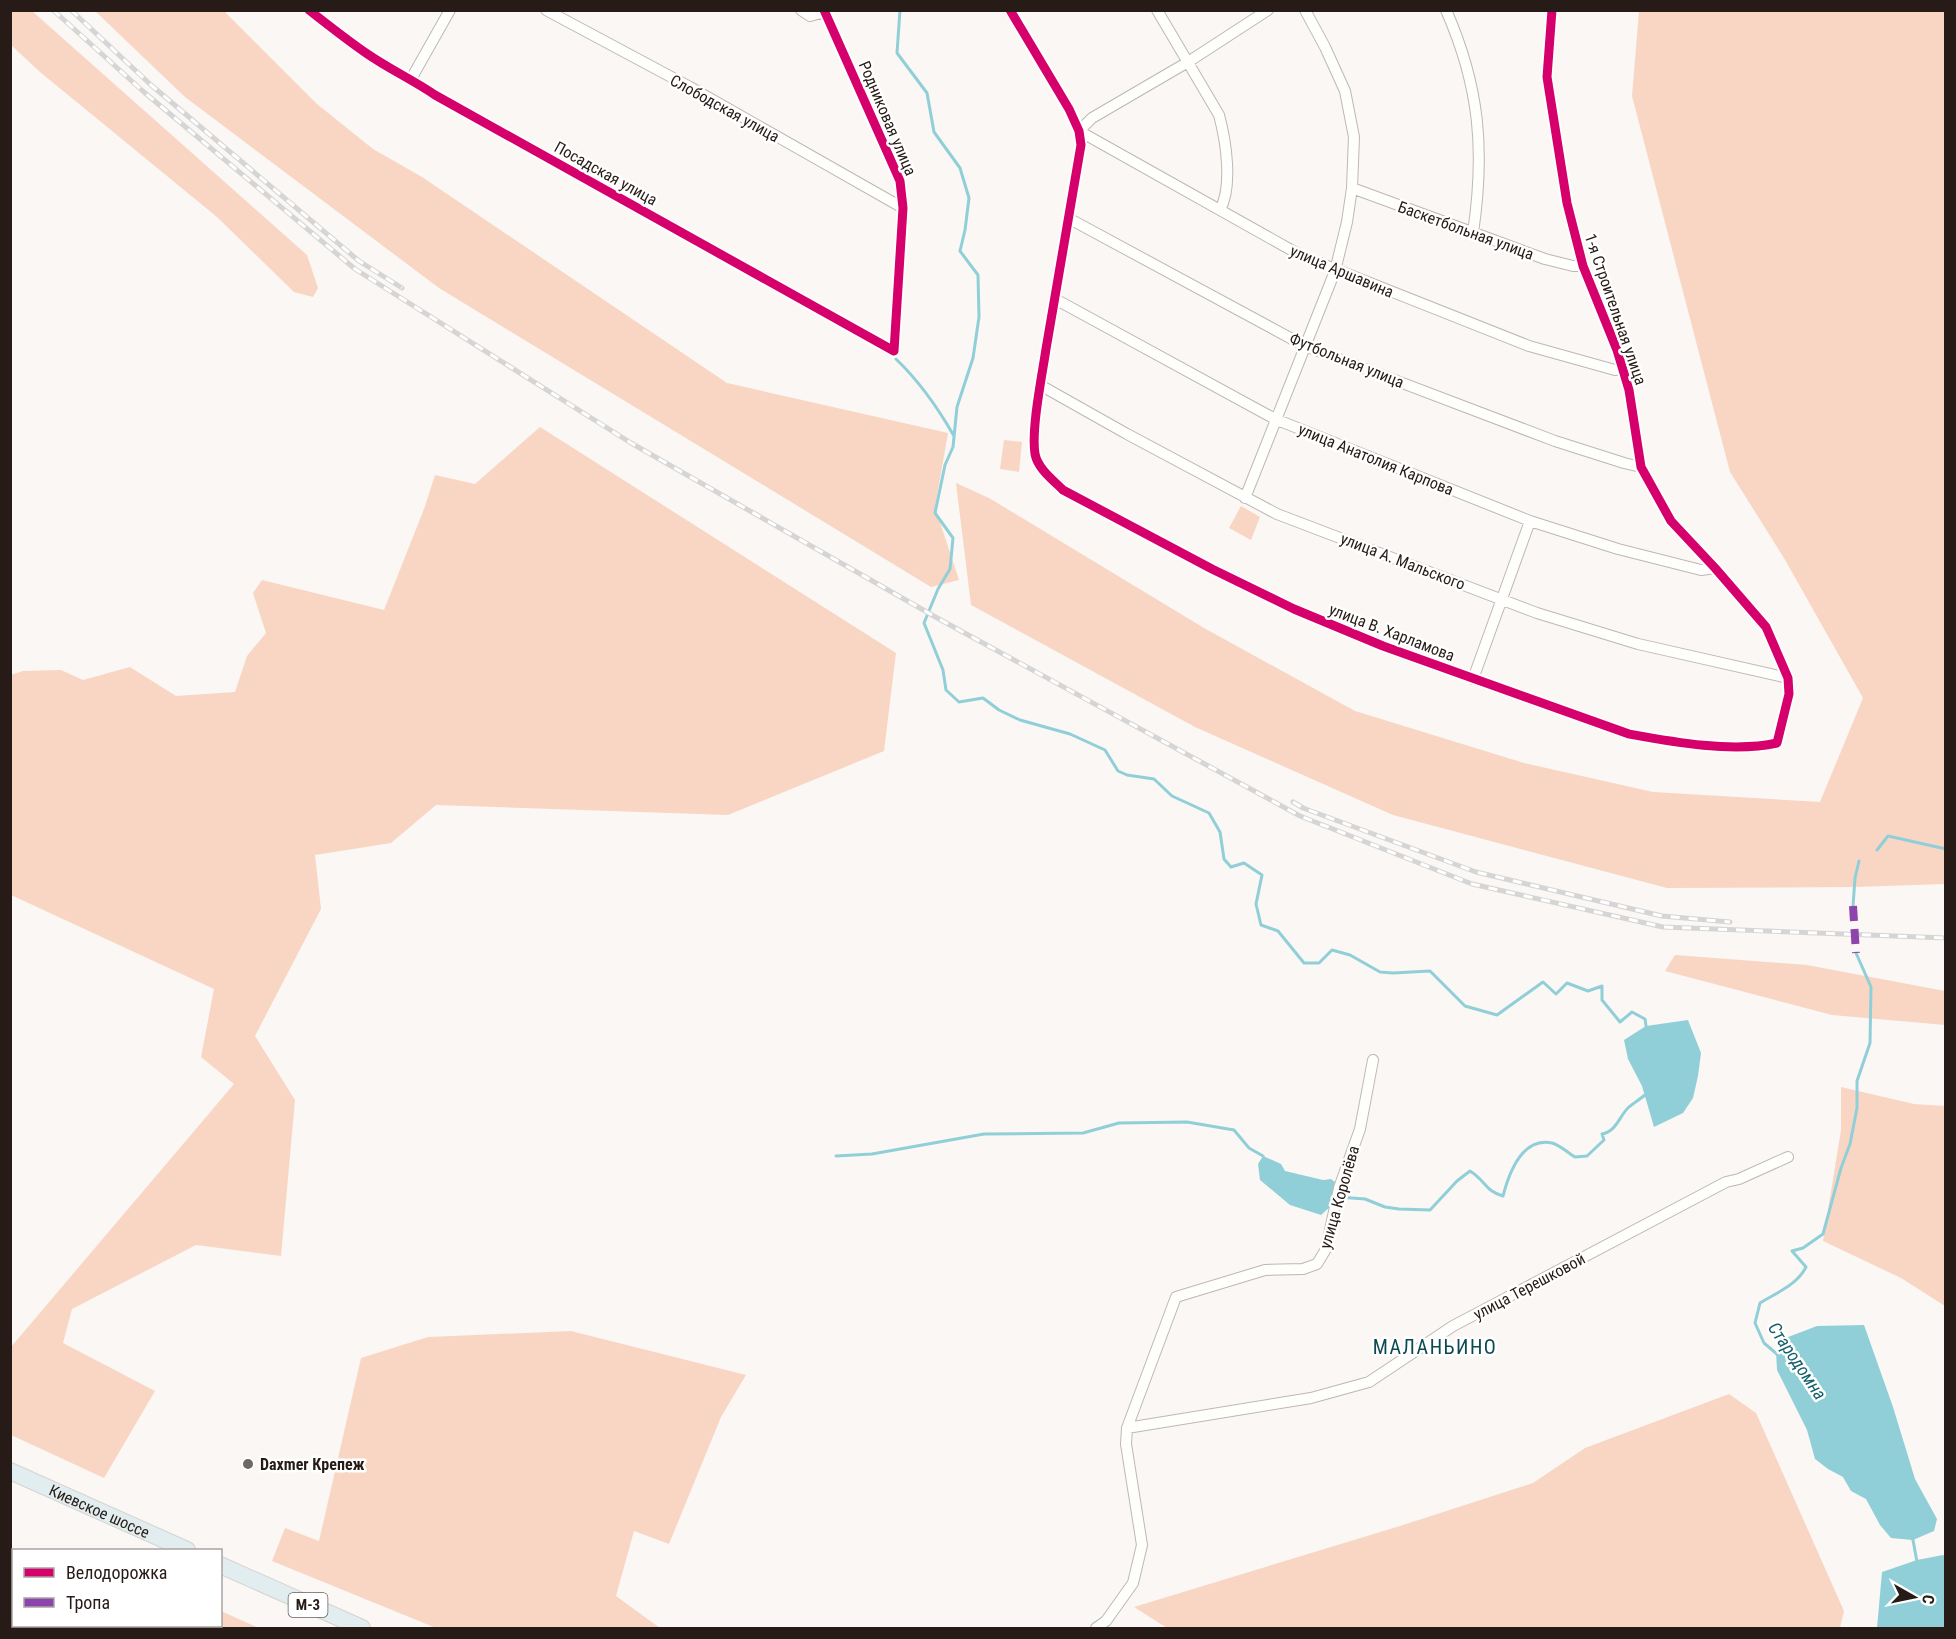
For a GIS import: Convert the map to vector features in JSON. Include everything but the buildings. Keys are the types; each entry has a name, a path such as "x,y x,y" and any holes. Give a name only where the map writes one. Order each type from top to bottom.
{"highway":[{"name":"Киевское шоссе","path":"10,1472 183,1549"},
{"name":"М-3","path":"222,1566 362,1629"}],"street":[{"name":"Посадская улица","path":"309,10 402,76 894,351"},
{"path":"411,79 450,10"},
{"name":"Слободская улица","path":"546,10 690,87 903,208"},
{"path":"801,10 810,16 824,11"},
{"path":"1010,10 1069,108 1079,131 1092,118 1188,62 1268,10"},
{"path":"1157,10 1216,109 1223,132 1226,185 1224,202 1220,210"},
{"path":"1245,498 1335,271 1352,188 1354,137 1345,91 1305,10"},
{"path":"1446,10 1461,44 1474,96 1480,151 1478,196 1473,233"},
{"name":"1-я Строительная улица","path":"1552,10 1547,77 1567,203 1583,266 1629,390 1641,467 1671,521 1766,627 1788,678"},
{"name":"Родниковая улица","path":"824,11 900,181 903,208 894,351"},
{"name":"улица Аршавина","path":"1079,131 1302,256 1335,271 1529,346 1615,370 1622,369"},
{"name":"улица В. Харламова","path":"1079,131 1081,145 1040,386 1035,436 1036,456 1043,471 1063,490 1212,569 1294,609 1383,646 1629,734 1710,746 1765,746 1777,743 1789,694 1788,678"},
{"name":"Баскетбольная улица","path":"1352,188 1545,259 1573,266 1583,266"},
{"name":"Футбольная улица","path":"1068,218 1305,346 1555,441 1641,467"},
{"name":"улица Анатолия Карпова","path":"1055,299 1275,419 1530,521 1618,549 1701,570 1715,568"},
{"name":"улица А. Мальского","path":"1040,386 1277,514 1537,613 1638,644 1788,678"},
{"path":"1473,679 1530,521"},
{"name":"улица Королёва","path":"1127,1428 1176,1297 1265,1270 1304,1269 1317,1264 1326,1249 1339,1188 1360,1129 1373,1060"},
{"name":"улица Терешковой","path":"1127,1428 1311,1398 1369,1382 1453,1326 1726,1182 1739,1179 1788,1157"},
{"path":"1096,1629 1106,1621 1133,1583 1142,1545 1126,1444 1127,1428"}],"shaded area":[{"path":"10,11 32,11 307,255 318,288 313,297 294,292 217,217 40,72 11,45"},
{"path":"95,11 224,11 317,104 373,149 422,177 727,383 948,433 935,507 959,580 931,587 439,288 185,97"},
{"path":"1639,11 1945,11 1945,884 1667,888 1393,815 1195,727 971,605 956,483 989,498 1204,628 1355,711 1524,763 1653,792 1820,802 1863,698 1784,558 1730,472 1632,96"},
{"path":"540,427 896,653 884,751 728,815 436,805 391,843 315,855 321,909 255,1036 295,1100 281,1256 196,1245 72,1309 63,1343 155,1391 104,1478 11,1435 11,1347 234,1084 201,1057 214,989 11,895 11,675 23,671 61,670 83,680 130,667 176,696 235,692 247,656 266,633 253,593 262,580 384,610 435,475 475,484"},
{"path":"1004,440 1022,442 1019,472 1000,469"},
{"path":"1241,506 1260,517 1251,540 1229,528"},
{"path":"1675,955 1807,965 1945,991 1945,1025 1832,1015 1665,971"},
{"path":"1841,1087 1914,1104 1945,1106 1945,1306 1901,1278 1823,1241 1841,1130"},
{"path":"571,1331 746,1375 721,1417 669,1544 634,1531 616,1596 660,1628 436,1628 272,1561 285,1528 319,1541 361,1358 428,1337"},
{"path":"1729,1394 1756,1413 1844,1611 1840,1628 1167,1628 1134,1607 1533,1483 1585,1448"},
{"path":"222,1611 259,1628 130,1628 222,1627"}],"water":[{"path":"1688,1020 1701,1053 1693,1098 1683,1113 1654,1127 1642,1086 1628,1059 1624,1040 1646,1026"},
{"path":"1263,1156 1281,1164 1285,1171 1323,1180 1331,1179 1335,1182 1331,1206 1321,1215 1290,1205 1260,1180 1258,1164"},
{"path":"1864,1325 1915,1479 1937,1519 1934,1531 1913,1540 1891,1538 1880,1525 1866,1499 1851,1491 1843,1477 1815,1459 1807,1430 1777,1370 1776,1352 1783,1339 1817,1326"},
{"path":"1943,1555 1946,1557 1945,1628 1877,1628 1882,1572 1917,1560"}],"waterway":[{"path":"900,10 897,53 927,93 934,132 960,168 969,198 960,251 978,275 979,317 973,358 957,407 953,447 945,465 935,513 953,538 950,569 938,589 924,623 943,670 946,690 959,702 983,698 999,710 1020,720 1070,734 1105,750 1118,771 1127,775 1154,779 1172,796 1209,813 1220,832 1224,859 1231,867 1244,863 1262,875 1256,904 1261,925 1278,931 1304,963 1319,963 1332,950 1350,955 1380,972 1430,971 1465,1006 1497,1015 1543,982 1556,994 1567,983 1588,991 1602,986 1602,1000 1620,1022 1632,1012 1645,1019 1646,1026"},
{"path":"896,359 928,396 954,436"},
{"path":"1877,850 1888,836 1946,849"},
{"name":"Стародомна","path":"1853,906 1859,861"},
{"name":"Стародомна","path":"1778,1355 1764,1343 1755,1323 1760,1303 1792,1284 1806,1267 1792,1251 1803,1248 1823,1234 1850,1144 1857,1108 1857,1081 1870,1043 1871,987 1856,953"},
{"path":"1338,1197 1365,1199 1385,1207 1399,1209 1430,1210 1457,1181 1470,1171 1489,1189 1503,1196 1513,1168 1525,1151 1542,1143 1552,1143 1575,1157 1587,1156 1604,1140 1602,1134 1611,1130 1629,1107 1645,1095"},
{"path":"836,1156 872,1154 984,1134 1083,1133 1119,1123 1187,1122 1234,1130 1249,1148 1263,1156"},
{"name":"Стародомна","path":"1910,1537 1913,1540 1917,1562"}],"railway":[{"path":"53,10 145,93 355,269 631,443 939,619 1300,816 1472,884 1663,927 1946,938"},
{"path":"71,10 151,85 359,261 402,288"},
{"path":"1293,802 1303,808 1476,872 1662,916 1730,922"}],"marked path":[{"path":"1853,906 1856,953"}],"cycle path":[{"path":"309,10 366,53 435,95 894,351 903,208 900,181 824,10"},
{"path":"1010,10 1069,109 1079,131 1081,145 1046,349 1034,443 1039,465 1063,490 1212,569 1294,609 1383,646 1629,734 1722,747 1777,743 1789,694 1788,678 1766,627 1671,521 1641,467 1629,390 1617,350 1583,266 1567,203 1547,77 1552,10"}],"place":[{"name":"Daxmer Крепеж","path":"248,1464"}],"district":[{"name":"МАЛАНЬИНО","path":"1435,1347"}]}
